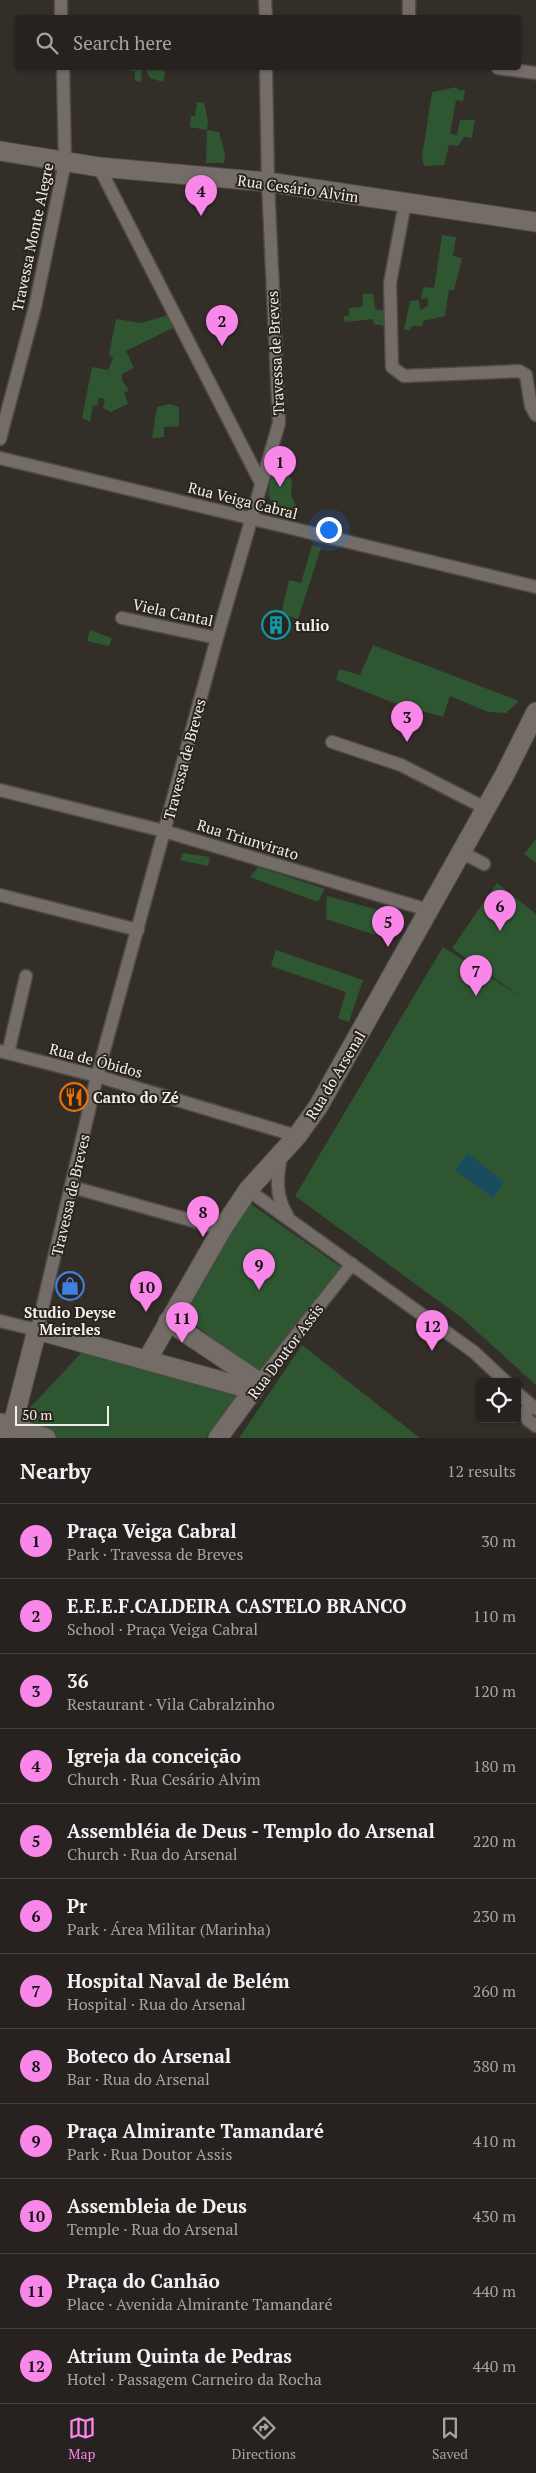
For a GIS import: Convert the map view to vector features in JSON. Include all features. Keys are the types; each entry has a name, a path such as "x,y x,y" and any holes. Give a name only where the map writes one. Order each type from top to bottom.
{"street":[{"path":"61,0 61,15"},
{"path":"265,0 266,15"},
{"path":"409,0 409,15"},
{"name":"Travessa Monte Alegre","path":"0,439 35,307 65,162 62,70"},
{"name":"Travessa de Breves","path":"4,1430 37,1330 97,1076 217,638 279,424 268,182 266,70"},
{"path":"513,70 536,73"},
{"name":"Rua Cesário Alvim","path":"0,151 99,167 268,182 405,204 536,222"},
{"path":"99,167 261,483"},
{"path":"405,204 390,284 392,366 404,376 519,370 526,375 531,406 536,415"},
{"name":"Rua Veiga Cabral","path":"0,458 536,588"},
{"name":"Viela Cantal","path":"122,618 217,638"},
{"name":"Rua do Arsenal","path":"147,1360 222,1229 248,1190 297,1136 318,1107 504,776 536,712"},
{"name":"Rua do Arsenal","path":"504,776 536,732"},
{"path":"332,742 401,764 485,808"},
{"name":"Rua Triunvirato","path":"0,790 164,831 428,910"},
{"path":"461,852 484,864"},
{"path":"0,895 138,930"},
{"path":"4,1052 26,976"},
{"name":"Rua de Óbidos","path":"4,1052 97,1076 297,1136"},
{"path":"282,1153 277,1187 279,1199 288,1218"},
{"path":"72,1187 222,1229"},
{"path":"248,1190 474,1352 502,1378"},
{"name":"Rua Doutor Assis","path":"218,1438 256,1386 352,1264"},
{"path":"0,1321 147,1360 256,1386"},
{"path":"168,1321 256,1386"},
{"path":"521,1396 533,1407 525,1413 528,1420 536,1426"},
{"path":"4,1430 46,1438"}],"green space":[{"path":"120,70 146,70 142,71 141,82 135,81 135,71"},
{"path":"146,70 163,70 165,73 163,82 150,78"},
{"path":"457,87 457,90 465,90 463,101 456,100 450,134 457,135 460,120 475,120 472,138 464,137 458,146 449,145 444,165 424,166 422,157 432,92"},
{"path":"197,102 204,103 208,121 207,130 190,127 191,116 195,116"},
{"path":"207,130 219,132 225,155 224,163 206,163"},
{"path":"442,235 456,237 453,256 462,258 454,290 449,290 445,316 423,321 422,326 412,326 410,330 404,330 410,301 419,300 420,310 428,306 428,298 421,299 423,287 434,288"},
{"path":"363,294 373,294 375,309 386,311 385,326 374,324 373,319 345,322 343,316 349,316 349,308 362,307"},
{"path":"168,315 173,328 126,351 134,368 122,374 122,380 129,391 124,392 128,404 111,412 103,408 105,399 99,398 97,406 93,405 90,422 82,418 92,367 108,370 113,358 109,354 116,319 141,323"},
{"path":"170,404 179,407 179,426 164,427 164,437 152,438 157,407"},
{"path":"284,462 286,474 292,479 291,496 299,511 293,519 279,515 268,495 273,465"},
{"path":"312,545 321,548 298,619 281,614 289,580 301,583"},
{"path":"90,630 112,638 109,646 87,641"},
{"path":"373,645 519,701 506,713 488,712 450,696 443,717 391,702 336,680 339,669 360,675"},
{"path":"536,839 536,863 524,854"},
{"path":"183,853 210,857 208,866 180,860"},
{"path":"258,867 325,889 318,902 250,877"},
{"path":"497,883 536,914 536,1385 462,1318 295,1196 443,947 521,997 452,948"},
{"path":"327,896 382,911 375,935 326,919"},
{"path":"276,950 363,980 349,1022 338,1018 346,992 271,966"},
{"path":"245,1200 341,1267 261,1378 181,1313"},
{"path":"302,1345 420,1438 239,1438"},
{"path":"84,1350 240,1391 206,1438 54,1438 12,1427"}],"water":[{"path":"468,1153 504,1182 493,1198 455,1170"}],"place":[{"name":"Igreja da conceição","path":"201,216"},
{"name":"E.E.E.F.CALDEIRA CASTELO BRANCO","path":"222,346"},
{"name":"Praça Veiga Cabral","path":"280,487"},
{"name":"tulio","path":"276,625"},
{"name":"36","path":"407,742"},
{"name":"Pr","path":"500,931"},
{"name":"Assembléia de Deus - Templo do Arsenal","path":"388,947"},
{"name":"Hospital Naval de Belém","path":"476,996"},
{"name":"Canto do Zé","path":"74,1097"},
{"name":"Boteco do Arsenal","path":"203,1237"},
{"name":"Studio Deyse Meireles","path":"70,1286"},
{"name":"Praça Almirante Tamandaré","path":"259,1290"},
{"name":"Assembleia de Deus","path":"146,1312"},
{"name":"Praça do Canhão","path":"182,1343"},
{"name":"Atrium Quinta de Pedras","path":"432,1351"}]}
